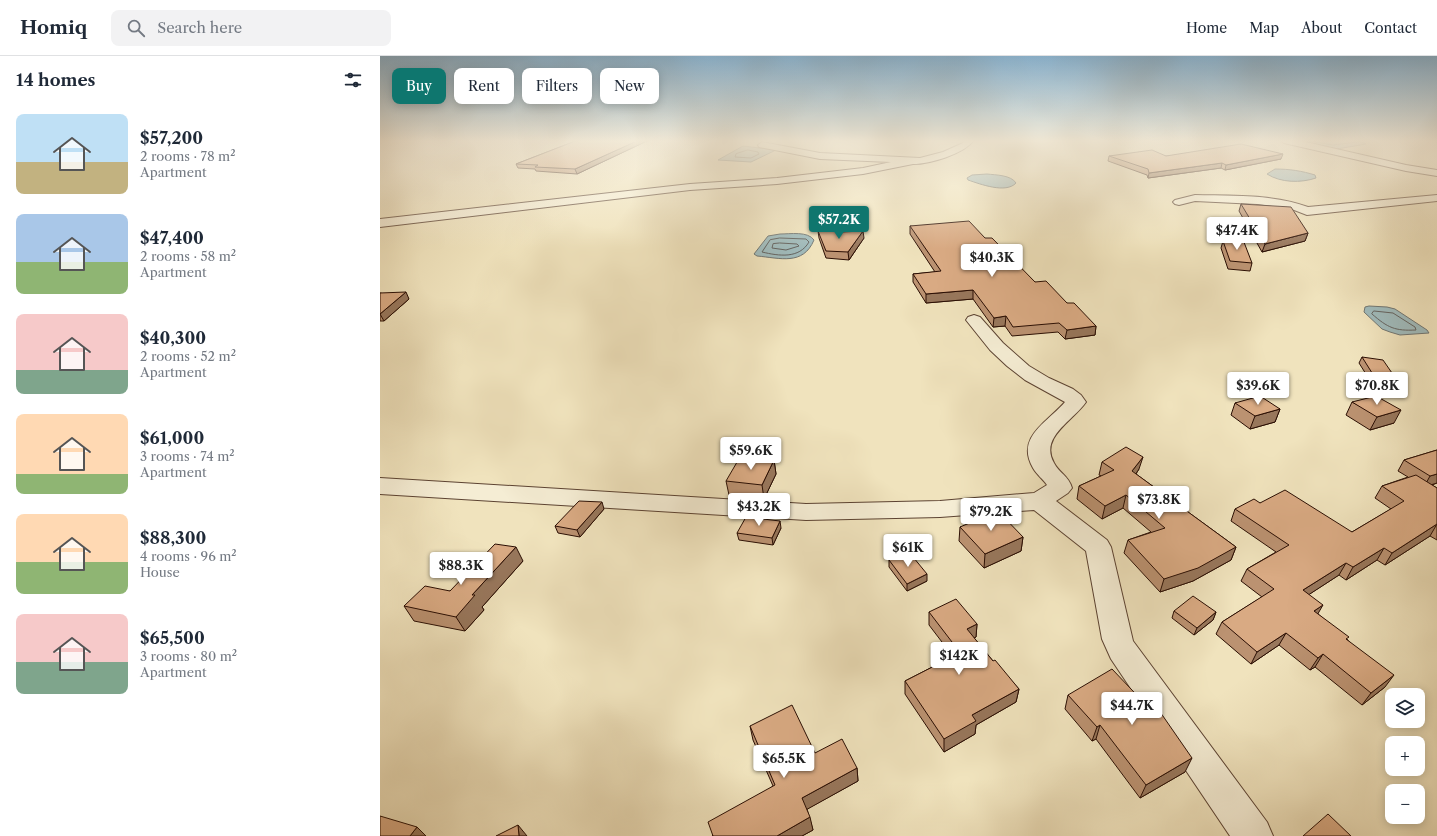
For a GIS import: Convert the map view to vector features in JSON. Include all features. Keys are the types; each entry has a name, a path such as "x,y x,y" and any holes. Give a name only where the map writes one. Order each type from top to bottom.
{"street":[{"path":"380,223 690,187 777,181 817,176"},
{"path":"1179,202 1195,198 1257,201 1291,205 1307,211 1437,198"},
{"path":"380,486 806,512 940,509 1039,501 1060,488 1060,484 1044,467 1038,450 1042,436 1056,421 1072,408 1076,402 1070,396 1035,378 998,349 974,320"},
{"path":"1039,501 1098,547 1117,639 1122,650 1253,836"}],"water":[{"path":"970,176 1005,176 1011,178 1016,183 1006,188 1000,188 979,184 968,180 967,178"},
{"path":"1272,176 1315,176 1316,178 1304,181 1285,181"},
{"path":"780,234 803,234 808,235 814,240 804,254 797,257 782,259 757,256 754,254 768,236"},
{"path":"1369,306 1395,309 1427,330 1429,333 1400,335 1382,329 1364,312 1365,307"}],"building":[{"path":"1241,204 1291,207 1308,233 1265,244"},
{"path":"969,221 985,238 992,238 1035,282 1046,281 1067,303 1074,303 1096,326 1067,330 1059,323 1013,327 1006,316 994,318 973,290 926,294 913,274 941,271 910,226"},
{"path":"840,229 841,232 863,231 848,252 826,251 818,231"},
{"path":"1242,237 1252,263 1230,261 1223,241"},
{"path":"406,292 380,314 380,293"},
{"path":"1362,357 1383,360 1401,386 1379,384"},
{"path":"1260,396 1280,409 1255,416 1235,403"},
{"path":"1376,396 1401,410 1377,417 1352,402"},
{"path":"1126,447 1143,457 1132,471 1236,547 1198,568 1164,579 1128,540 1165,528 1126,495 1105,506 1079,486 1114,470 1102,462"},
{"path":"1437,450 1437,474 1430,476 1404,460"},
{"path":"740,457 774,460 762,485 726,481"},
{"path":"1416,475 1437,488 1437,524 1392,553 1384,548 1353,567 1346,563 1303,590 1323,605 1314,611 1349,637 1346,639 1394,675 1371,693 1323,654 1318,658 1286,633 1257,652 1222,622 1274,589 1247,569 1289,545 1235,509 1254,499 1260,503 1285,490 1352,532 1404,501 1382,486"},
{"path":"579,501 602,502 577,530 555,526"},
{"path":"998,511 1023,537 985,554 960,527"},
{"path":"746,517 780,521 772,538 737,533"},
{"path":"495,544 516,547 472,595 475,595 456,617 404,606 425,586 450,591"},
{"path":"909,552 927,574 907,584 889,560"},
{"path":"1193,596 1216,612 1197,628 1174,611"},
{"path":"956,599 977,624 967,629 993,661 995,660 1019,689 972,715 976,721 944,739 905,681 950,658 942,648 952,642 929,612"},
{"path":"1112,669 1150,709 1156,706 1192,758 1146,785 1100,725 1097,727 1068,695"},
{"path":"792,705 815,753 842,739 857,768 802,798 810,817 777,836 713,836 708,822 775,785 750,726"},
{"path":"1328,814 1351,836 1303,836"},
{"path":"380,816 417,827 410,836 380,836"},
{"path":"518,825 519,836 496,836"}]}
